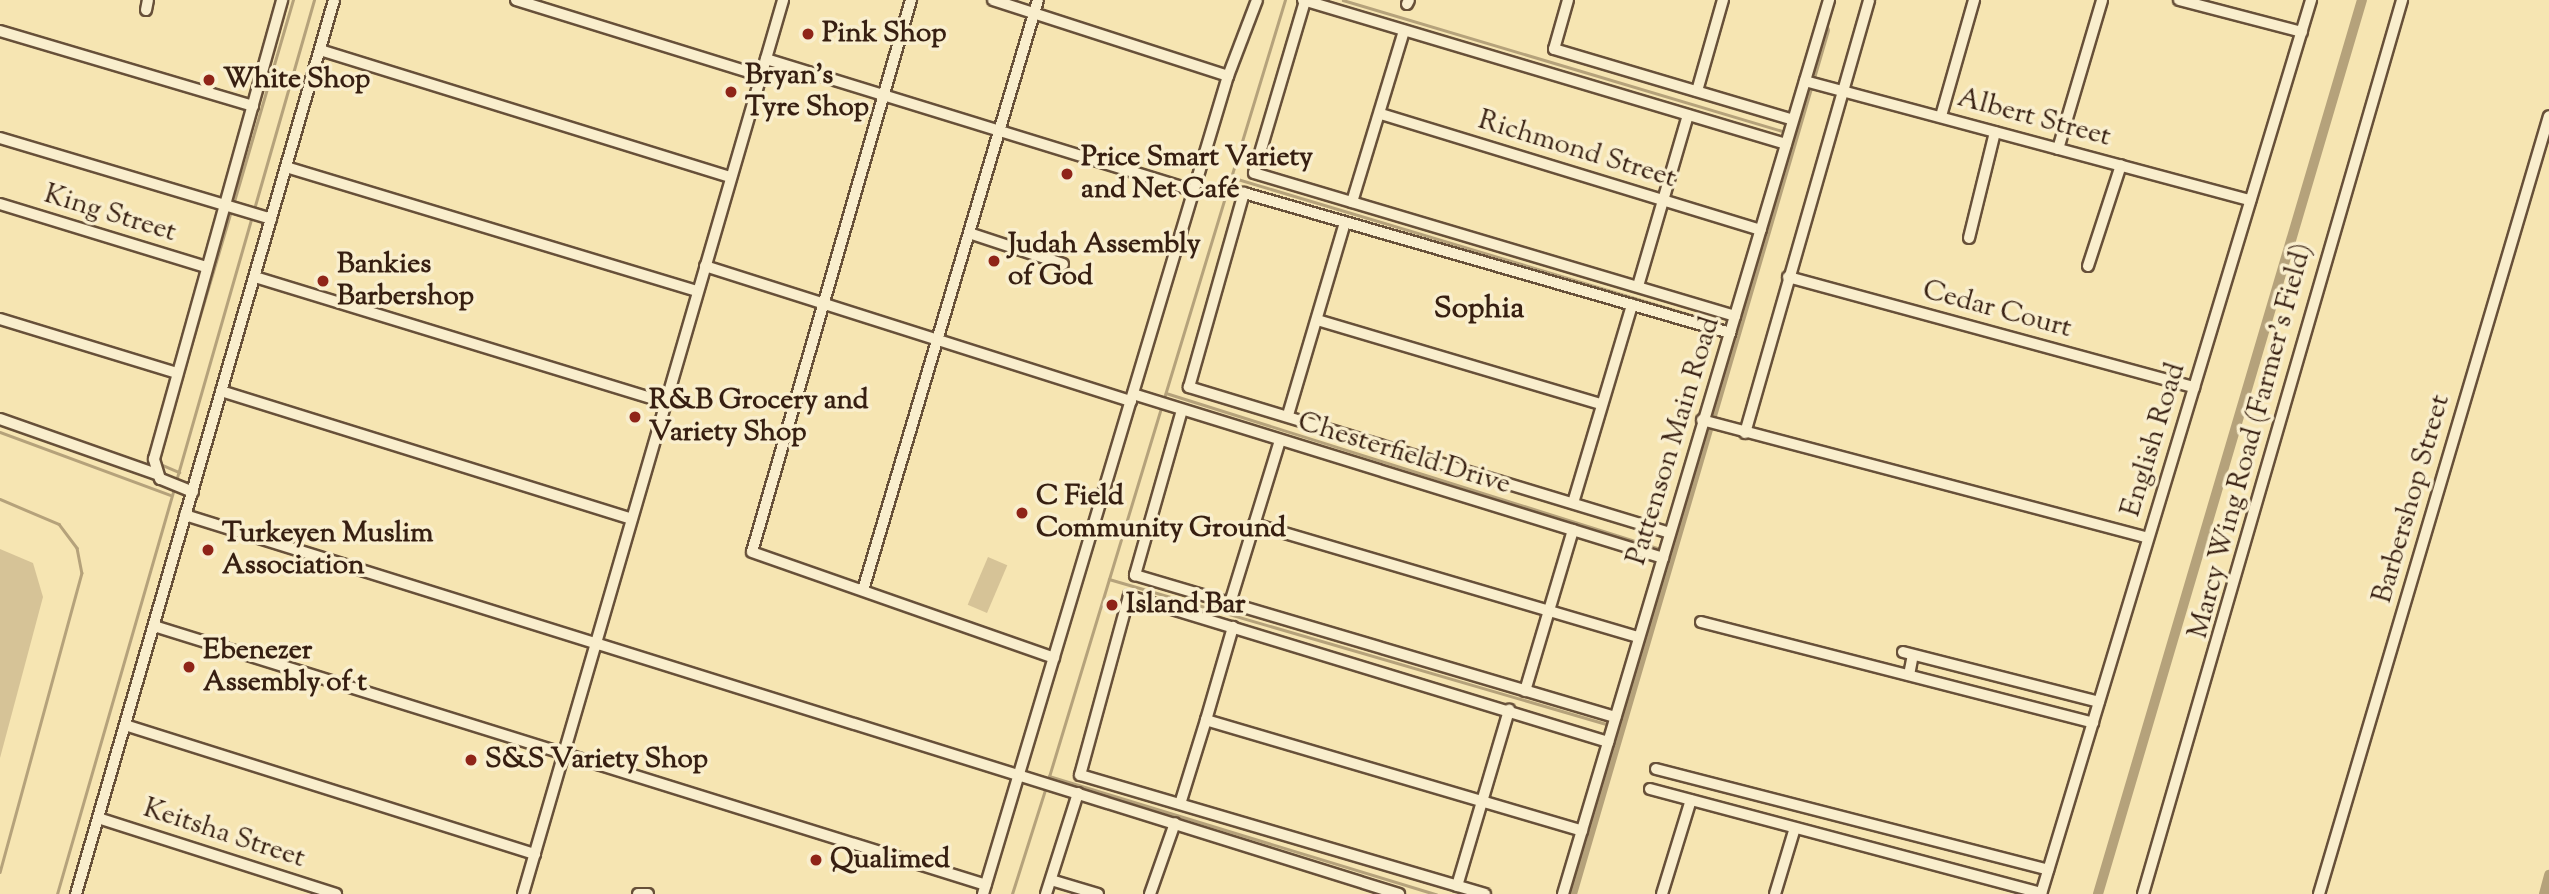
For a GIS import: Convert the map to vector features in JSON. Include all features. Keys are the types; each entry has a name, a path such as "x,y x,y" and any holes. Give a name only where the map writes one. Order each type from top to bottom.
{"street":[{"path":"156,474 177,373 282,0"},
{"path":"76,894 334,0"},
{"path":"516,0 761,76"},
{"path":"523,894 783,0"},
{"path":"911,0 752,552 1054,658"},
{"path":"993,0 1228,76"},
{"path":"863,590 1038,0"},
{"path":"153,626 564,753 984,890 1228,76 1256,0"},
{"path":"1735,316 1254,173 1304,0 1786,144"},
{"path":"1569,0 1554,49 1793,120"},
{"path":"1697,91 1723,0"},
{"name":"Pattenson Main Road","path":"1563,894 1706,422 1793,120 1811,83 1829,0"},
{"path":"1745,433 1869,0"},
{"path":"1941,116 1974,0"},
{"path":"2058,149 2102,0"},
{"path":"2179,0 2302,32"},
{"name":"English Road","path":"2041,894 2311,0"},
{"name":"Marcy Wing Road (Farmer's Field)","path":"2143,894 2402,0"},
{"path":"0,31 253,106"},
{"path":"1352,202 1381,114 1404,31"},
{"path":"320,50 731,177"},
{"path":"765,59 1194,191"},
{"name":"Albert Street","path":"1811,83 2250,200"},
{"name":"Richmond Street","path":"1381,114 1760,230"},
{"path":"1638,286 1688,116"},
{"name":"Barbershop Street","path":"2319,894 2549,116"},
{"path":"1969,238 1995,132"},
{"path":"0,138 271,219"},
{"path":"2088,266 2121,165"},
{"path":"286,167 698,291"},
{"name":"Chesterfield Drive","path":"1345,223 1244,193 1189,387 1671,533"},
{"name":"King Street","path":"0,204 206,267"},
{"path":"1288,415 1345,223 1730,333"},
{"path":"969,233 1063,264"},
{"name":"Chesterfield Drive","path":"705,266 1663,558"},
{"path":"254,277 666,403"},
{"name":"Cedar Court","path":"1788,277 2194,387"},
{"path":"1573,503 1600,404 1632,305"},
{"path":"0,318 177,373"},
{"path":"1317,320 1600,404"},
{"path":"221,391 632,519"},
{"path":"1182,410 1135,575 1615,719"},
{"path":"0,419 156,474 193,492"},
{"path":"1706,422 2148,538"},
{"path":"1230,603 1280,440"},
{"path":"186,515 1019,773 1399,894"},
{"path":"1254,524 1639,638"},
{"path":"1525,691 1573,530"},
{"path":"1485,894 1080,775 1129,596 1609,740"},
{"path":"1701,622 2093,723"},
{"path":"1180,804 1233,627"},
{"path":"1909,675 1908,653 2099,702"},
{"path":"1457,886 1509,710"},
{"path":"1206,720 1582,831"},
{"path":"125,725 535,853"},
{"path":"1656,769 2049,870"},
{"path":"1650,789 1794,831 2041,894"},
{"path":"1046,894 1078,793"},
{"path":"1662,894 1691,800"},
{"name":"Keitsha Street","path":"98,817 337,894"},
{"path":"1150,894 1175,823"},
{"path":"1775,894 1794,831"},
{"path":"1051,880 1098,894"},
{"path":"638,894 648,894"}],"shaded area":[{"path":"0,549 33,563 43,597 0,758"},
{"path":"988,557 1007,565 987,613 968,605"}],"waterway":[{"path":"233,205 293,0"},
{"path":"176,481 314,0"},
{"path":"1048,780 1285,0"},
{"path":"1343,0 1786,132"},
{"path":"2098,894 2362,0"},
{"path":"1572,894 1825,30"},
{"path":"1231,177 1728,326"},
{"path":"191,346 231,211"},
{"path":"1166,393 1673,553"},
{"path":"0,432 170,495"},
{"path":"161,450 160,464 179,472"},
{"path":"57,894 174,488"},
{"path":"0,499 59,524 77,548 82,573 0,872"},
{"path":"1109,579 1610,725"},
{"path":"1049,776 1436,894"},
{"path":"1012,894 1046,787"},
{"path":"2544,894 2549,875"}],"place":[{"name":"Pink Shop","path":"808,34"},
{"name":"White Shop","path":"209,80"},
{"name":"Bryan's Tyre Shop","path":"731,92"},
{"name":"Price Smart Variety and Net Café","path":"1067,174"},
{"name":"Judah Assembly of God","path":"994,261"},
{"name":"Bankies Barbershop","path":"323,281"},
{"name":"R&B Grocery and Variety Shop","path":"635,417"},
{"name":"C Field Community Ground","path":"1022,513"},
{"name":"Turkeyen Muslim Association","path":"208,550"},
{"name":"Island Bar","path":"1112,605"},
{"name":"Ebenezer Assembly of t","path":"189,667"},
{"name":"S&S Variety Shop","path":"471,760"},
{"name":"Qualimed","path":"816,860"}],"district":[{"name":"Sophia","path":"1479,310"}]}
